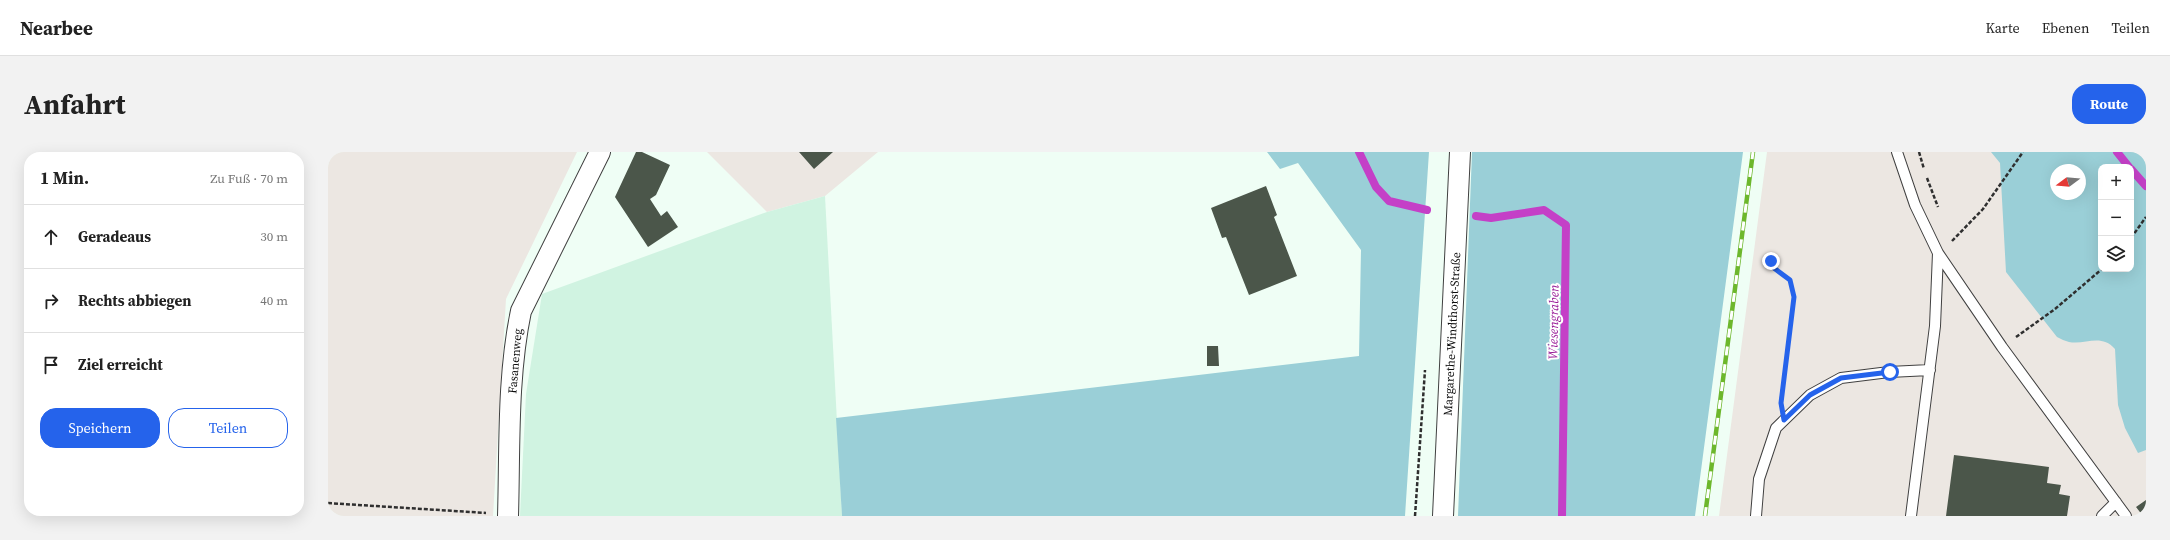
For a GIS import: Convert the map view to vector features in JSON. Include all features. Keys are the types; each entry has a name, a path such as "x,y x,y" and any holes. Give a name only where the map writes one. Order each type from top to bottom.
{"street":[{"name":"Fasanenweg","path":"508,516 515,339 521,311 600,152"},
{"name":"Margarethe-Windthorst-Straße","path":"1443,516 1460,152"}],"lane":[{"path":"1897,152 1915,206 1938,253 2002,347 2126,516"},
{"path":"1911,516 1930,370 1938,291 1938,253"},
{"path":"1756,516 1759,479 1776,428 1810,395 1841,378 1890,372 1930,370"},
{"path":"2102,516 2116,502"}],"path":[{"path":"1919,152 1940,213"},
{"path":"1938,253 1984,209 2024,152"},
{"path":"2132,236 2146,217"},
{"path":"1950,234 1956,247"},
{"path":"1771,261 1774,268 1790,280 1794,297 1781,403 1784,420"},
{"path":"2002,347 2055,309 2098,272"},
{"path":"328,503 508,516"}],"shaded area":[{"path":"328,152 577,152 506,299 493,516 328,516"},
{"path":"707,152 878,152 825,196 767,212"},
{"path":"1267,152 1429,152 1405,516 842,516 836,418 1359,356 1361,250 1298,163 1280,169"},
{"path":"1472,152 1743,152 1695,516 1458,516"},
{"path":"1767,152 2146,152 2146,516 1719,516"},
{"path":"1991,152 2146,152 2146,450 2138,453 2125,428 2118,405 2115,349 2110,344 2104,342 2093,341 2075,343 2064,341 2057,337 2006,272 2000,163"}],"green space":[{"path":"825,196 842,516 520,516 526,394 542,294 767,212"}],"building":[{"path":"636,152 642,152 670,165 656,195 650,199 661,216 667,211 678,227 648,247 615,197"},
{"path":"799,152 833,152 814,169"},
{"path":"1266,186 1277,215 1274,217 1297,276 1249,295 1226,237 1222,238 1211,208"},
{"path":"1207,346 1218,346 1219,366 1207,366"},
{"path":"1954,455 2049,467 2047,483 2061,485 2059,494 2070,496 2067,516 1946,516"},
{"path":"2146,500 2146,516 2143,516 2136,507"}],"waterway":[{"name":"Wiesengraben","path":"1359,152 1376,187 1389,201 1427,210"},
{"path":"2117,152 2127,164"},
{"path":"2134,172 2146,186"},
{"name":"Wiesengraben","path":"1476,216 1491,218 1544,210 1566,225 1562,516"}],"railway":[{"path":"1705,516 1753,152"}],"route":[{"path":"1771,261 1774,268 1790,280 1794,297 1781,403 1784,420 1810,395 1841,378 1890,372"}]}
